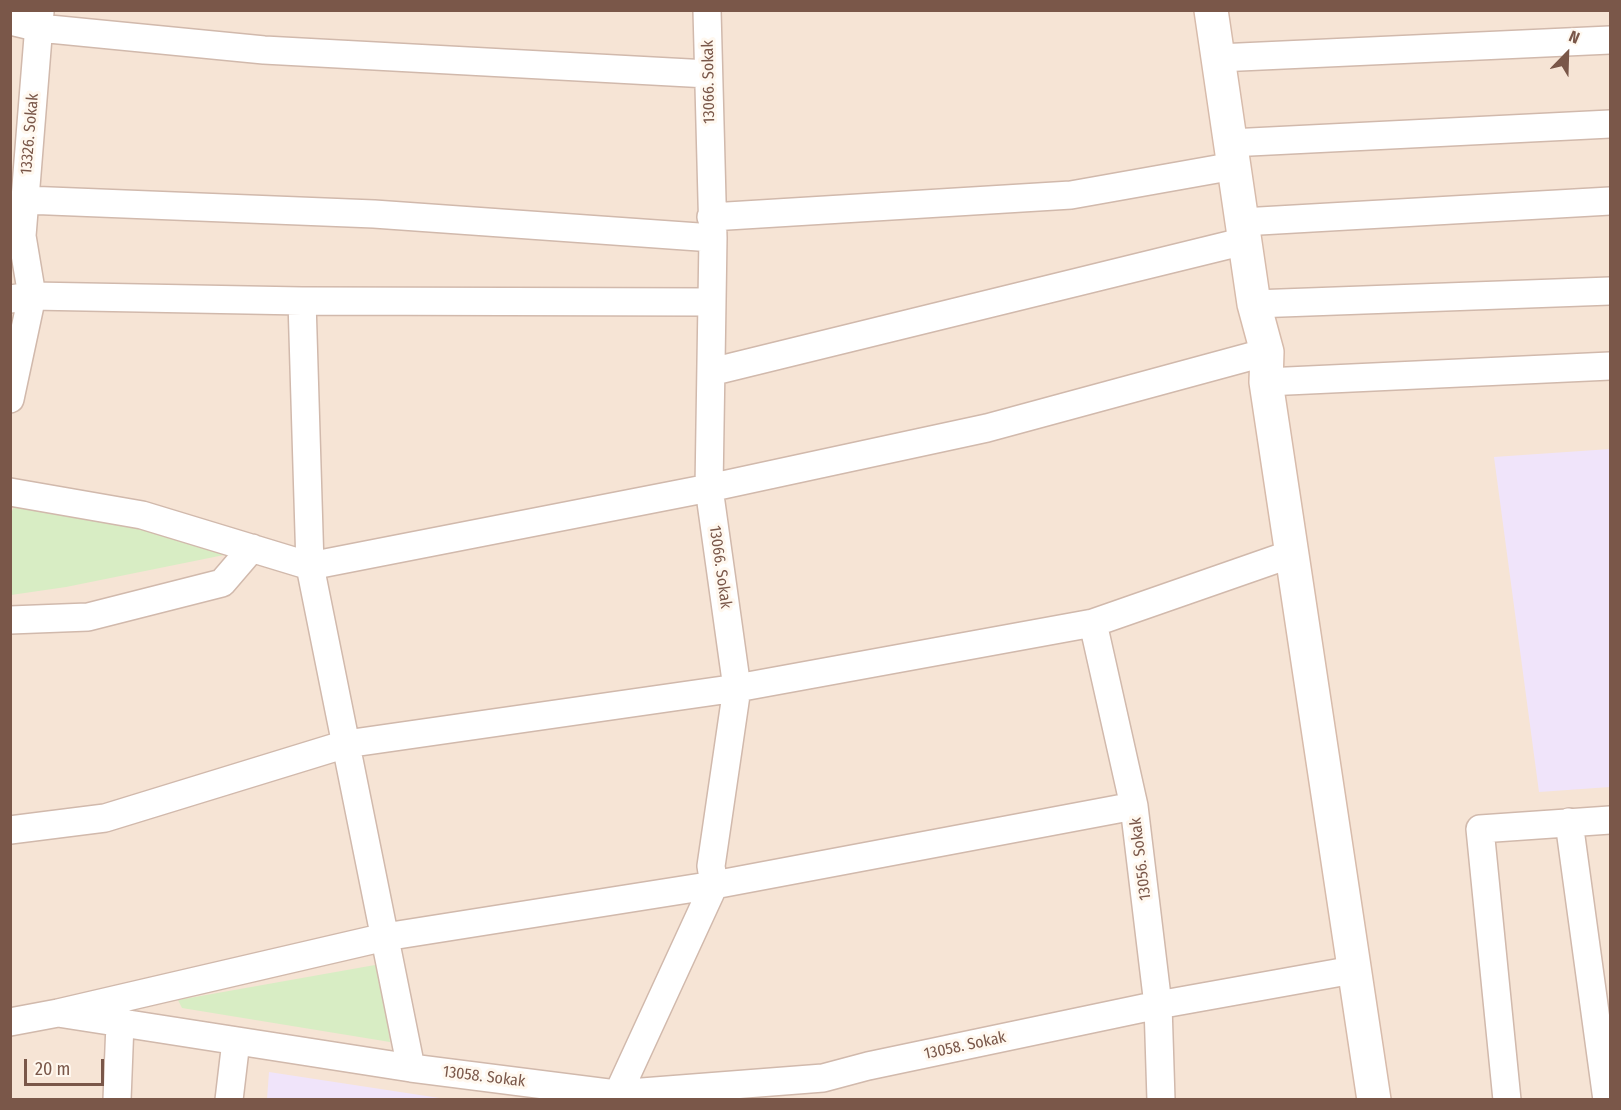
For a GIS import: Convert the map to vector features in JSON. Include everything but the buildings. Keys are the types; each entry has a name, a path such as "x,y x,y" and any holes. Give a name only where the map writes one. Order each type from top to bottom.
{"main road":[{"path":"1210,10 1254,304 1266,367 1291,554 1374,1100"}],"street":[{"name":"13066. Sokak","path":"616,1097 714,885 711,866 736,688 709,488 712,227 707,10"},
{"path":"10,21 40,20 264,50 708,74"},
{"name":"13326. Sokak","path":"10,399 21,297 25,200 19,166 40,20"},
{"path":"1218,58 1611,40"},
{"path":"25,200 712,227 1071,195 1232,155 1611,124"},
{"path":"711,372 1243,232 1611,201"},
{"path":"1254,304 1611,291"},
{"path":"21,297 302,301 712,302"},
{"path":"302,301 310,566 411,1068"},
{"path":"10,492 142,515 310,566 709,488 1266,367 1611,366"},
{"path":"10,620 88,617 222,583 252,548"},
{"path":"10,830 105,818 346,744 736,688 1093,623 1291,554"},
{"name":"13056. Sokak","path":"1093,623 1134,806 1158,1005 1161,1100"},
{"path":"10,1022 58,1013 385,937 714,885 1134,806"},
{"path":"1507,1100 1480,829 1611,820"},
{"path":"1569,822 1607,1100"},
{"name":"13058. Sokak","path":"58,1013 411,1068 616,1097 823,1089 868,1066 1158,1005 1353,970"},
{"path":"117,1100 120,1023"},
{"path":"230,1100 236,1041"}],"shaded area":[{"path":"11,11 1610,11 1610,1099 11,1099"},
{"path":"1610,449 1610,787 1539,792 1494,457"},
{"path":"269,1072 446,1099 267,1099"}],"green space":[{"path":"16,503 120,522 224,555 66,587 11,595 11,513"},
{"path":"381,965 390,1042 182,1008 178,1000"}]}
